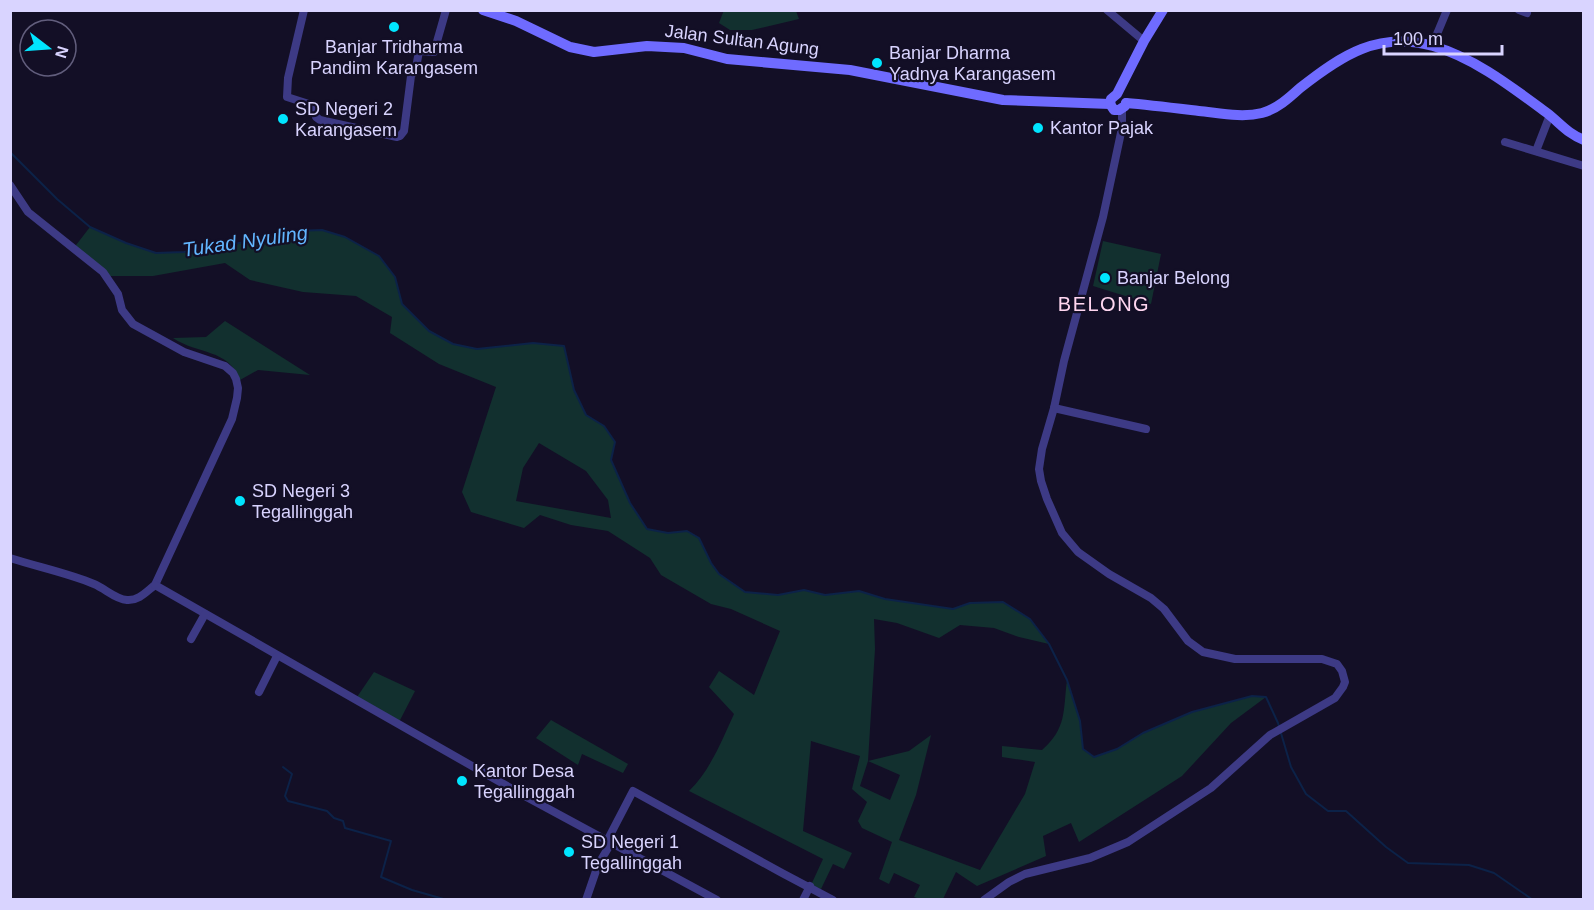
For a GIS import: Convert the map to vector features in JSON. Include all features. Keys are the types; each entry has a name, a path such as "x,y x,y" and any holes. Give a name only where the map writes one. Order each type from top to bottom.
{"street":[{"path":"304,10 288,78 287,98 312,105 316,117 320,120 397,137 404,131 411,76 416,68 419,51 432,53 435,51 446,10"},
{"name":"Jalan Sultan Agung","path":"483,10 508,14 570,47 594,52 646,46 670,46 727,59 850,70 1003,100 1118,104 1245,115 1263,113 1279,106 1319,73 1346,56 1368,46 1396,41 1432,46 1453,54 1485,71 1550,115 1570,134 1584,140"},
{"path":"1107,10 1144,40"},
{"path":"984,900 1008,882 1025,874 1090,858 1128,842 1212,788 1270,735 1335,698 1345,682 1340,666 1322,659 1235,659 1203,652 1188,641 1164,609 1151,598 1109,574 1078,552 1062,533 1041,481 1039,469 1042,449 1103,217 1122,128 1118,104 1144,40 1163,10"},
{"path":"1432,46 1447,10"},
{"path":"1536,152 1550,115"},
{"path":"1505,142 1584,166"},
{"path":"10,184 28,212 103,272 118,294 122,309 133,324 184,352 225,366 233,373 238,388 232,419 155,585 138,598 125,600 82,579 10,558"},
{"path":"1054,408 1146,429"},
{"path":"155,585 277,656 717,900"},
{"path":"191,639 205,614"},
{"path":"259,692 277,656"},
{"path":"586,900 595,873 633,791 833,900"},
{"path":"803,900 810,886"}],"green space":[{"path":"724,10 796,11 799,19 752,30 730,30 719,23"},
{"path":"90,227 156,253 184,252 263,239 295,231 322,230 345,237 379,256 395,277 402,304 429,330 453,344 477,349 533,343 564,346 574,390 586,415 604,426 615,442 611,460 630,503 647,529 668,533 687,531 699,538 719,574 745,592 778,595 804,590 825,595 859,591 885,599 953,609 970,603 1003,602 1030,619 1049,644 994,628 960,625 939,638 897,623 874,619 875,649 868,761 909,751 931,735 916,795 899,840 980,870 1025,794 1035,762 1002,757 1002,746 1042,750 1050,742 1060,726 1067,680 1080,721 1083,749 1094,757 1117,749 1143,733 1192,712 1252,696 1266,697 1231,723 1182,776 1079,842 1071,823 1043,836 1046,856 977,886 956,872 943,899 914,897 920,885 894,873 889,884 879,879 892,842 862,828 858,821 867,802 852,789 860,756 811,741 803,831 852,853 844,869 833,864 821,889 811,885 823,859 689,791 709,765 734,714 709,687 719,671 754,695 780,631 731,609 711,604 661,575 650,558 608,531 571,525 540,515 524,528 471,512 462,492 496,387 439,364 390,333 392,317 356,296 303,292 250,280 225,263 153,276 102,276 73,249","holes":["539,443 586,471 608,500 611,518 516,501 523,468","868,761 900,775 890,800 860,786"]},
{"path":"1103,241 1161,254 1151,304 1093,286"},
{"path":"225,321 310,375 258,370 240,380 228,362 173,338 206,337"},
{"path":"374,672 415,691 398,724 355,700"},
{"path":"551,720 628,764 623,773 582,754 578,765 536,738"}],"waterway":[{"name":"Tukad Nyuling","path":"10,152 57,199 90,227 156,253 184,252 263,239 295,231 322,230 345,237 379,256 395,277 402,304 429,331 453,344 477,349 533,343 564,346 574,390 586,415 604,426 615,442 611,460 630,503 647,529 668,533 687,531 699,538 719,574 745,592 778,595 804,590 825,595 859,591 885,599 953,609 970,603 1003,602 1030,619 1049,644 1067,680 1080,721 1083,749 1094,757 1117,749 1143,733 1192,712 1252,696 1266,697 1278,723 1291,767 1306,794 1328,811 1346,811 1386,847 1408,863 1469,865 1494,873 1533,900"},
{"path":"283,767 292,774 285,796 288,801 327,811 334,818 343,821 345,828 391,841 381,877 412,890 447,900"}],"place":[{"name":"Banjar Tridharma Pandim Karangasem","path":"394,27"},
{"name":"Banjar Dharma Yadnya Karangasem","path":"877,63"},
{"name":"SD Negeri 2 Karangasem","path":"283,119"},
{"name":"Kantor Pajak","path":"1038,128"},
{"name":"Banjar Belong","path":"1105,278"},
{"name":"SD Negeri 3 Tegallinggah","path":"240,501"},
{"name":"Kantor Desa Tegallinggah","path":"462,781"},
{"name":"SD Negeri 1 Tegallinggah","path":"569,852"}],"district":[{"name":"BELONG","path":"1104,304"}]}
